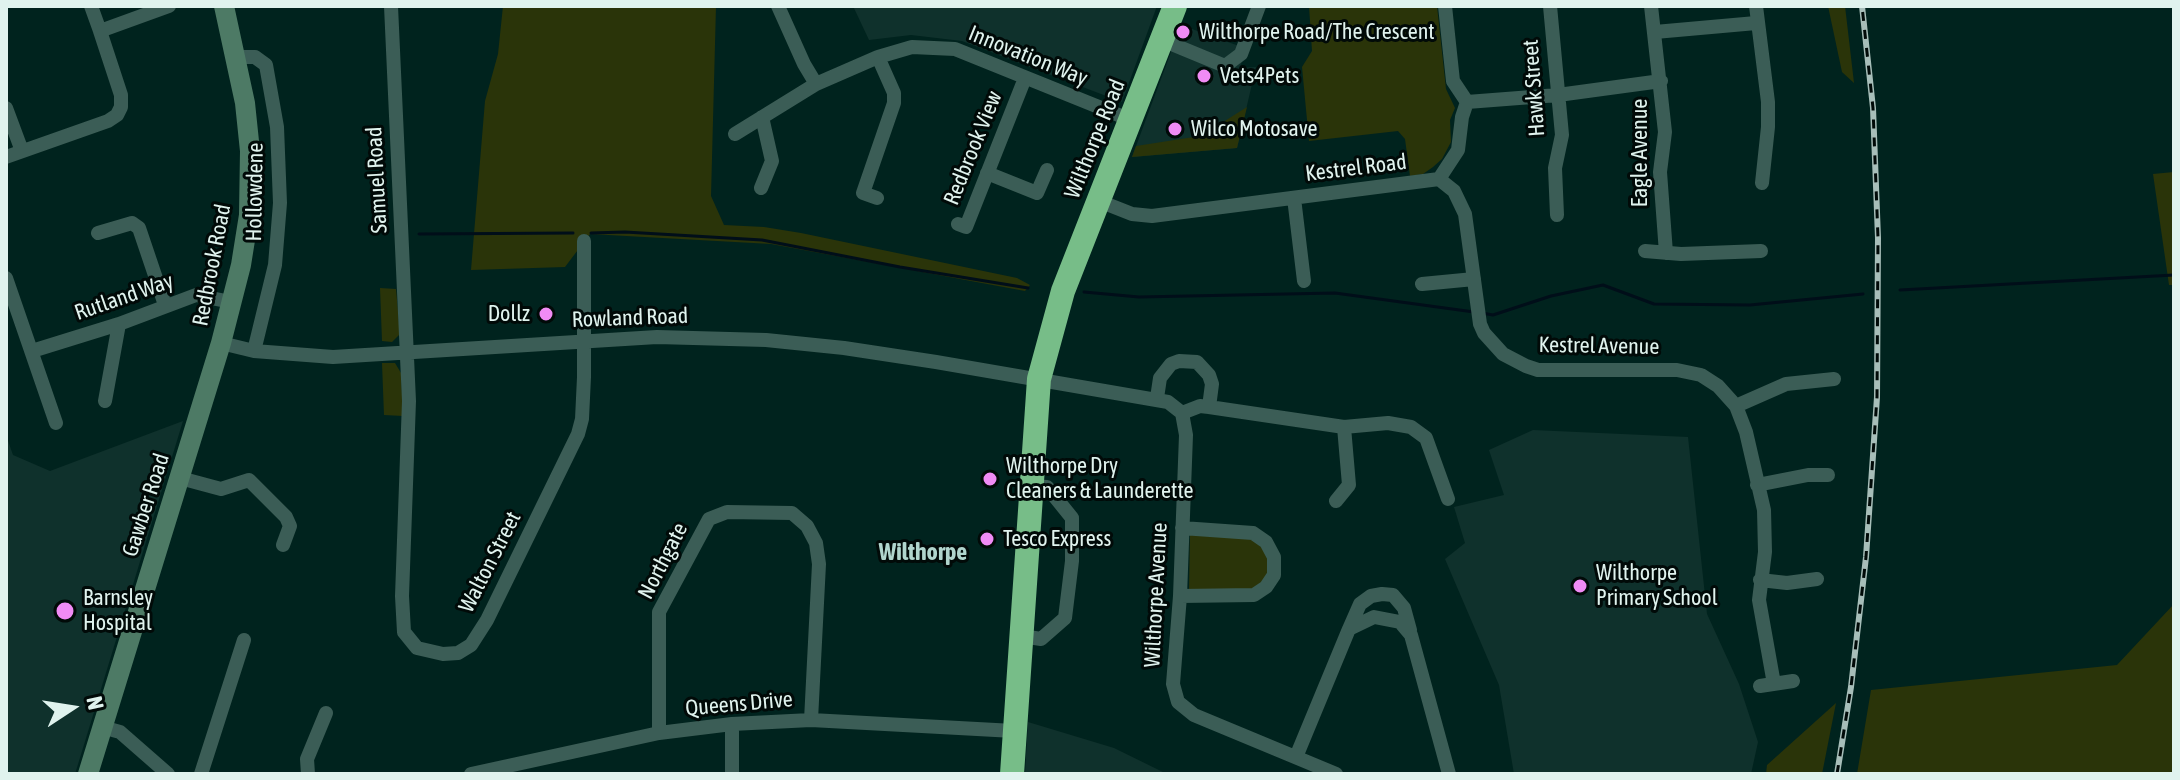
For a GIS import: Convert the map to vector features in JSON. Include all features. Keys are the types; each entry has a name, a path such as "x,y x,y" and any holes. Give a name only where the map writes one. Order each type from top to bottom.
{"highway":[{"name":"Wilthorpe Road","path":"1012,774 1039,379 1063,291 1175,6"}],"street":[{"path":"6,157 108,121 117,115 121,95 91,6"},
{"path":"100,31 169,6"},
{"name":"Redbrook Road","path":"221,343 241,265 249,215 250,151 245,103 224,6"},
{"name":"Samuel Road","path":"391,6 408,351"},
{"path":"778,6 816,84"},
{"path":"1162,40 1225,66 1241,54 1259,6"},
{"path":"1445,6 1453,81 1467,102 1558,95 1661,81"},
{"name":"Hawk Street","path":"1550,6 1562,135 1555,168 1557,215"},
{"name":"Eagle Avenue","path":"1651,6 1665,132 1660,172 1666,253"},
{"path":"1756,6 1768,102 1762,183"},
{"path":"1655,32 1756,23"},
{"name":"Innovation Way","path":"735,134 816,84 878,57 912,47 955,49 1131,120"},
{"name":"Hollowdene","path":"236,57 255,57 266,65 277,127 280,203 275,265 254,351"},
{"path":"877,198 863,193 894,103 894,93 878,57"},
{"name":"Redbrook View","path":"958,224 966,227 1025,78"},
{"name":"Kestrel Road","path":"1099,201 1143,216 1439,179 1458,150 1467,102"},
{"path":"6,108 22,151"},
{"path":"761,188 772,161 762,117"},
{"path":"987,173 1037,193 1047,170"},
{"name":"Kestrel Avenue","path":"1439,179 1454,191 1465,214 1480,324 1494,345 1526,366 1538,370 1677,370 1701,375 1718,386 1736,406 1746,432 1766,530 1759,600 1767,685 1793,681"},
{"path":"1294,198 1304,281"},
{"path":"98,233 132,223 139,228 165,305"},
{"name":"Walton Street","path":"408,351 402,596 404,632 417,648 443,654 458,653 471,645 487,620 578,434 584,403 584,241"},
{"path":"1645,251 1761,251"},
{"path":"6,278 56,423"},
{"path":"1422,284 1474,279"},
{"name":"Rutland Way","path":"32,351 119,324 196,295 231,302"},
{"path":"105,401 119,324"},
{"name":"Rowland Road","path":"221,343 254,351 333,357 657,337 806,344 1039,379"},
{"name":"Gawber Road","path":"88,774 221,343"},
{"path":"1157,398 1164,370 1171,364 1188,360 1204,368 1209,375 1212,384 1209,407"},
{"path":"1039,379 1157,398 1176,406 1182,413 1200,406 1344,427 1388,423 1411,427 1426,438 1448,499"},
{"path":"1736,406 1786,384 1834,379"},
{"name":"Wilthorpe Avenue","path":"1182,413 1186,435 1180,596 1173,684 1178,702 1194,715 1336,774"},
{"path":"1336,501 1349,485 1344,427"},
{"path":"1757,485 1808,475 1828,475"},
{"path":"180,478 221,489 249,480 286,517 290,526 283,545"},
{"path":"1022,636 1041,639 1065,618 1072,561 1072,518 1047,487 1031,486"},
{"name":"Northgate","path":"659,733 659,612 709,519 727,512 792,513 807,526 816,543 819,564 811,720"},
{"path":"1180,596 1254,595 1266,587 1274,575 1274,557 1266,542 1253,533 1182,528"},
{"path":"1760,580 1787,583 1817,579"},
{"path":"1296,757 1360,604 1371,596 1393,595 1404,608 1449,774"},
{"path":"1349,629 1374,617 1400,622 1411,635"},
{"path":"201,774 244,640"},
{"path":"308,774 307,759 326,713"},
{"name":"Queens Drive","path":"471,774 530,767 659,733 732,724 811,720 1014,731"},
{"path":"732,724 732,774"},
{"path":"102,727 120,732 168,774"}],"shaded area":[{"path":"853,6 1157,6 1122,102 962,41 911,35 869,40"},
{"path":"1181,25 1239,46 1243,57 1240,68 1256,67 1237,148 1132,157"},
{"name":"Barnsley Hospital","path":"183,421 75,774 6,774 6,435 13,455 50,471"},
{"name":"Wilthorpe Primary School","path":"1533,430 1688,437 1707,614 1739,684 1758,742 1751,774 1514,774 1499,685 1445,559 1465,543 1454,507 1504,495 1489,450"},
{"path":"1028,722 1114,748 1167,774 1025,774"}],"green space":[{"path":"503,6 716,6 711,196 724,225 801,233 1017,278 1030,285 1025,291 771,244 590,234 565,267 471,270 485,101 498,54"},
{"path":"1309,6 1437,6 1446,89 1455,108 1450,120 1451,142 1442,159 1433,167 1423,174 1410,176 1405,139 1398,131 1309,141 1302,67 1312,51"},
{"path":"1828,6 1845,6 1854,83 1842,72"},
{"path":"1247,107 1237,148 1132,157 1136,146 1213,134 1220,124"},
{"path":"2174,172 2174,285 2169,285 2153,174"},
{"path":"380,288 396,289 400,334 392,342 382,341"},
{"path":"382,363 395,363 401,373 403,416 384,415"},
{"path":"1190,534 1252,537 1270,556 1270,571 1263,583 1253,590 1189,590"},
{"path":"2174,604 2174,774 1857,774 1871,690 2117,665"},
{"path":"1836,703 1822,774 1766,774 1767,765"}],"waterway":[{"path":"419,234 573,233"},
{"path":"591,233 762,240 1028,288"},
{"path":"1900,290 2174,275"},
{"path":"1482,313 1493,315 1551,296 1603,285 1654,304 1750,305 1863,294"},
{"path":"1084,292 1139,297 1335,293 1474,312"}],"railway":[{"path":"1837,774 1866,557 1877,397 1878,238 1873,108 1862,6"}],"place":[{"name":"Wilthorpe Road/The Crescent","path":"1183,32"},
{"name":"Vets4Pets","path":"1204,76"},
{"name":"Wilco Motosave","path":"1175,129"},
{"name":"Dollz","path":"546,314"},
{"name":"Wilthorpe Dry Cleaners & Launderette","path":"990,479"},
{"name":"Tesco Express","path":"987,539"},
{"name":"Wilthorpe Primary School","path":"1580,586"},
{"name":"Barnsley Hospital","path":"65,611"}],"district":[{"name":"Wilthorpe","path":"923,552"}]}
